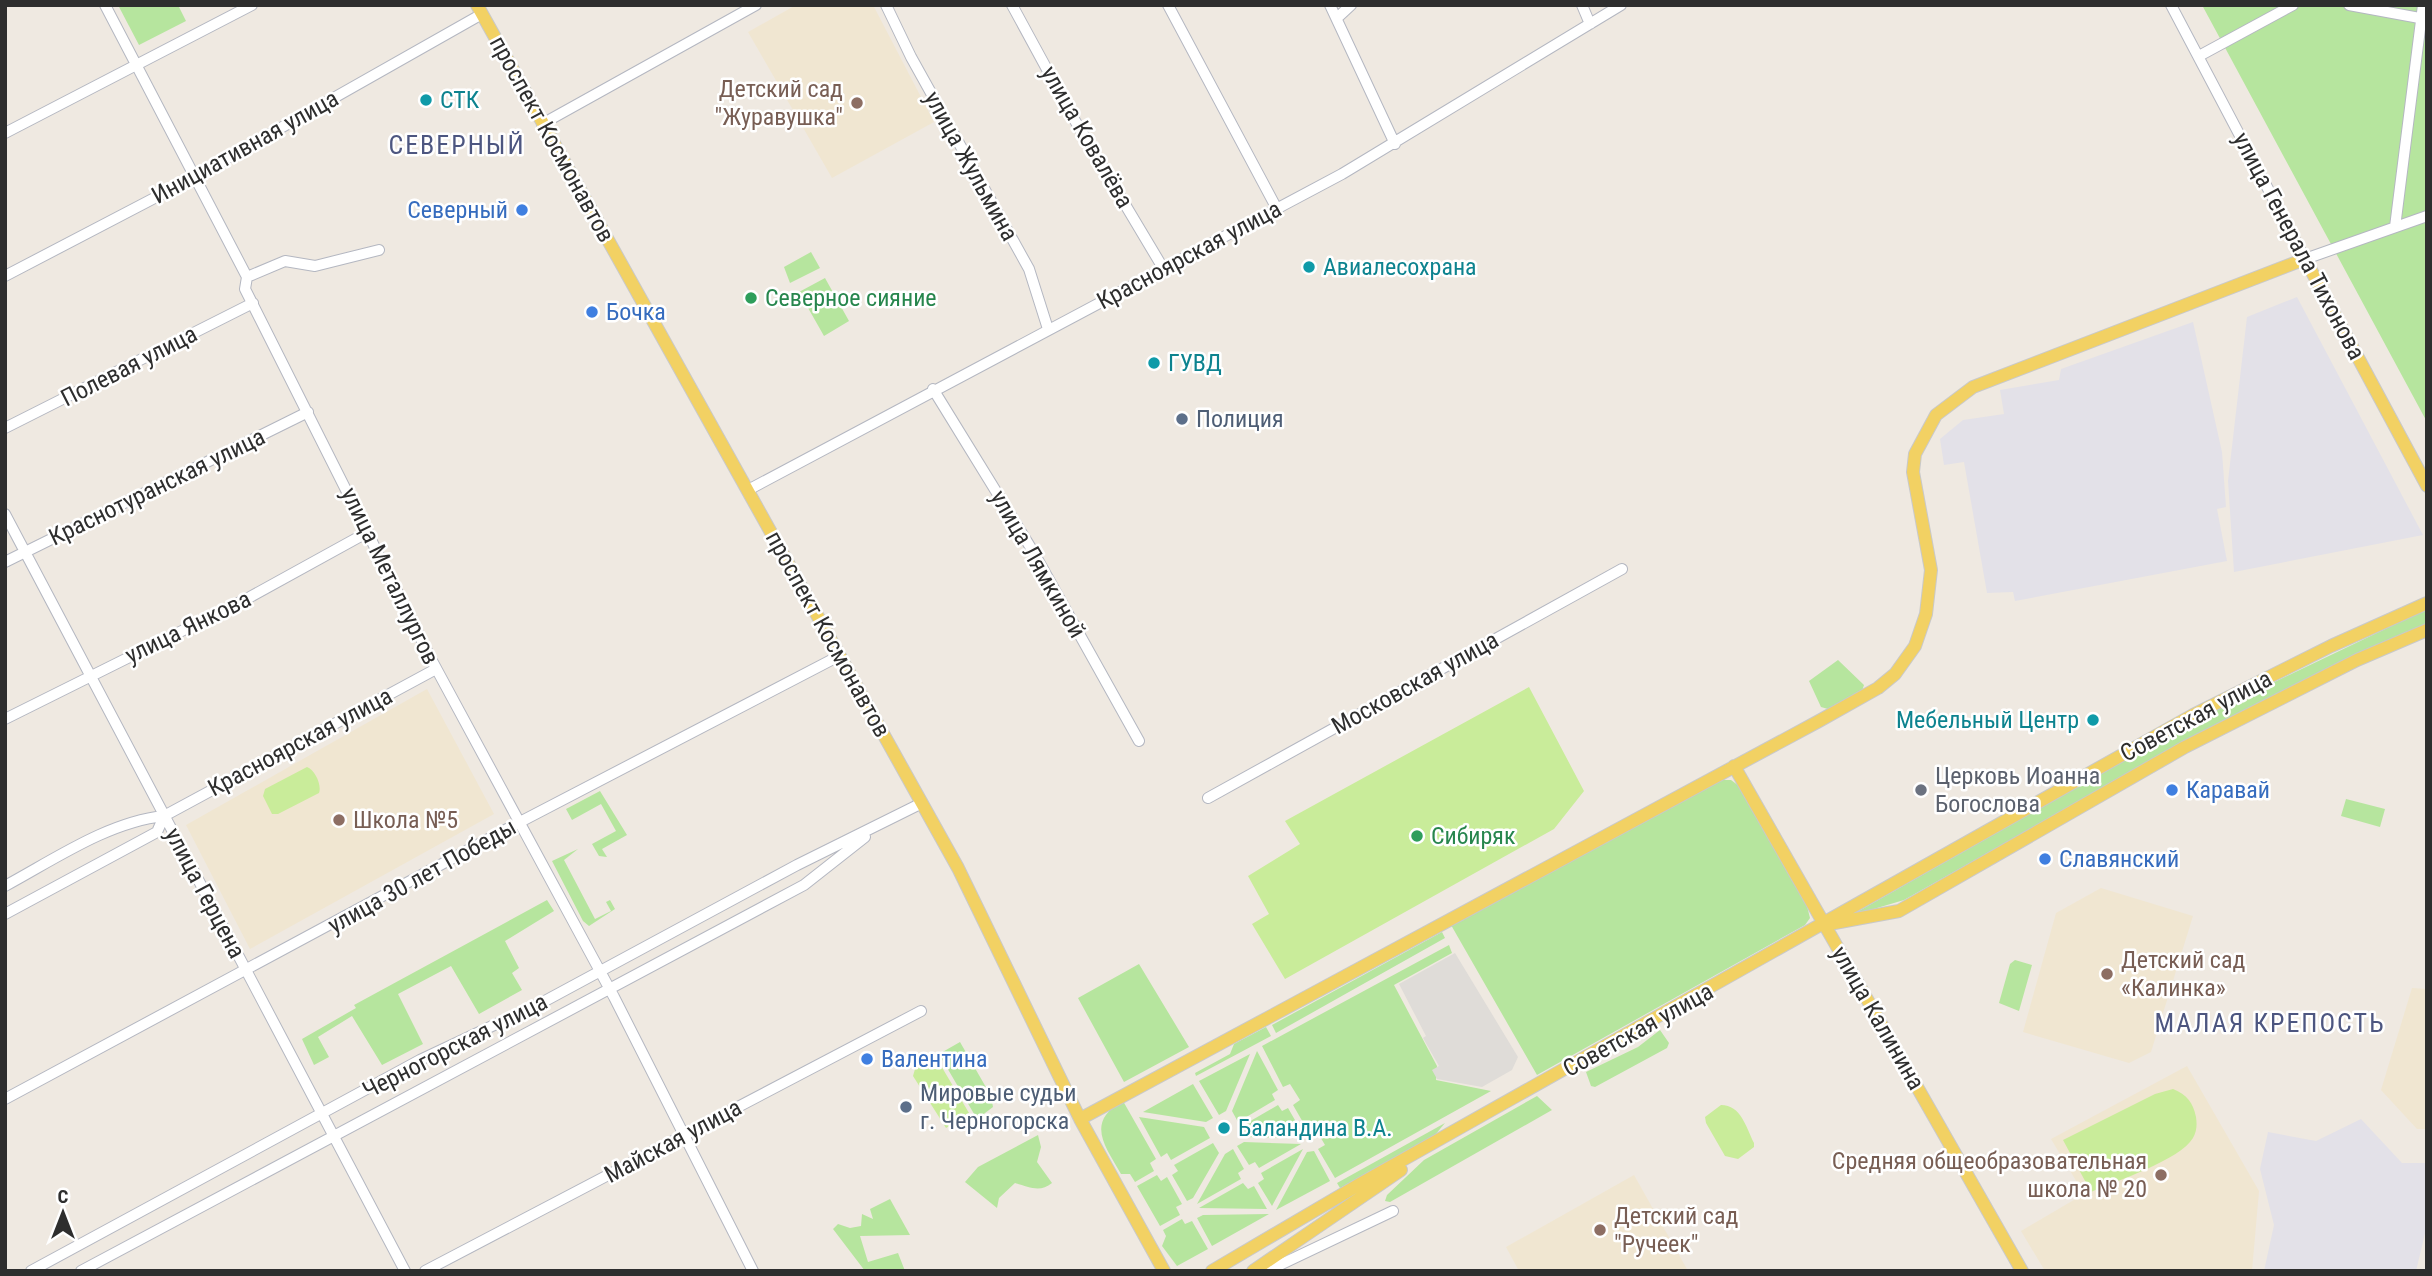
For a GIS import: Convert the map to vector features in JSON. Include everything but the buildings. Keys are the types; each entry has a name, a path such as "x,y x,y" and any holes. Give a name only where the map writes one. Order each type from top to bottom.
{"main road":[{"name":"проспект Космонавтов","path":"480,10 922,803 978,907 1080,1119 1164,1271"},
{"name":"улица Генерала Тихонова","path":"2305,259 2427,486"},
{"path":"1080,1119 1878,688 1906,662 1926,614 1931,570 1913,472 1915,454 1936,415 1973,387 2305,259"},
{"name":"Советская улица","path":"1212,1271 2193,715 2427,603"},
{"name":"Советская улица","path":"1825,924 1899,911 2185,747 2357,660 2427,630"},
{"name":"улица Калинина","path":"1734,766 2022,1271"},
{"name":"Советская улица","path":"1253,1271 1450,1136"}],"street":[{"name":"улица Металлургов","path":"105,5 247,277 245,289 436,668 600,971 753,1271"},
{"path":"5,132 93,86 137,67 252,5"},
{"path":"542,124 756,5"},
{"name":"улица Жульмина","path":"886,5 911,57 1029,269 1048,330"},
{"name":"улица Ковалёва","path":"1012,5 1074,119 1163,268"},
{"path":"1168,5 1277,209"},
{"path":"1330,5 1395,144"},
{"path":"1337,18 1351,5"},
{"path":"1582,5 1590,24"},
{"name":"Красноярская улица","path":"748,489 1395,144 1621,5"},
{"name":"улица Генерала Тихонова","path":"2171,5 2305,259"},
{"path":"2199,56 2293,5"},
{"path":"2349,5 2424,19"},
{"path":"2395,227 2424,19 2423,5"},
{"name":"Инициативная улица","path":"5,276 193,177 480,10"},
{"path":"2305,259 2427,216"},
{"path":"247,277 285,261 315,266 379,250"},
{"name":"Полевая улица","path":"5,428 253,303"},
{"name":"улица Лямкиной","path":"933,389 1034,553 1139,741"},
{"name":"Краснотуранская улица","path":"5,562 308,412"},
{"name":"улица Герцена","path":"5,514 405,1271"},
{"name":"улица Янкова","path":"5,719 250,597 368,532"},
{"name":"Московская улица","path":"1208,798 1622,569"},
{"name":"улица 30 лет Победы","path":"5,1099 520,822 839,656"},
{"name":"Красноярская улица","path":"5,886 117,827 139,818 164,816 436,668"},
{"name":"Черногорская улица","path":"31,1271 420,1060 600,971 797,865 922,803"},
{"name":"Красноярская улица","path":"5,914 157,832 164,816"},
{"name":"Черногорская улица","path":"81,1271 608,987 804,885 880,825"},
{"name":"Майская улица","path":"425,1271 686,1138 921,1012"},
{"path":"1267,1271 1393,1211"}],"shaded area":[{"name":"Детский сад \"Журавушка\"","path":"796,5 873,5 934,122 832,178 748,32"},
{"path":"2297,297 2423,535 2234,572 2228,481 2247,317"},
{"path":"2193,322 2222,452 2226,507 2217,509 2227,561 2015,601 2013,592 1987,593 1964,462 1944,465 1940,439 1963,420 2004,414 2000,390 2059,380 2061,369"},
{"name":"Школа №5","path":"427,689 494,814 250,949 186,825"},
{"name":"Детский сад «Калинка»","path":"2101,888 2193,916 2151,1052 2129,1063 2023,1032 2056,913"},
{"path":"1455,953 1518,1057 1512,1070 1482,1087 1437,1079 1432,1070 1439,1066 1423,1038 1426,1036 1399,984"},
{"path":"2412,988 2427,989 2427,1129 2417,1129 2381,1090"},
{"name":"Средняя общеобразовательная школа № 20","path":"2187,1066 2259,1191 2252,1271 2045,1271 2021,1231 2084,1194 2051,1139"},
{"path":"2361,1119 2402,1163 2427,1163 2427,1225 2416,1271 2264,1271 2274,1225 2260,1169 2268,1132 2316,1141"},
{"name":"Детский сад \"Ручеек\"","path":"1634,1175 1688,1271 1519,1271 1506,1247"}],"green space":[{"path":"118,5 178,5 186,21 139,45"},
{"path":"2202,5 2427,5 2427,422"},
{"path":"811,252 820,268 790,283 784,267"},
{"path":"825,278 849,321 824,336 799,292"},
{"path":"2427,609 2427,623 2222,721 1904,900 1850,916 2193,721"},
{"path":"1838,660 1864,685 1862,691 1828,709 1821,707 1809,681"},
{"name":"Сибиряк","path":"1529,687 1584,791 1554,829 1285,979 1252,924 1269,914 1248,876 1300,844 1285,821"},
{"path":"307,767 317,778 319,793 278,814 272,814 263,796 265,789"},
{"path":"1719,780 1731,780 1739,786 1807,906 1810,918 1805,925 1537,1075 1451,925"},
{"path":"600,791 627,835 602,849 607,857 599,856 592,844 616,831 601,804 572,820 566,809"},
{"path":"2346,799 2385,809 2380,827 2341,816"},
{"path":"578,849 564,860 595,919 611,911 606,902 610,900 615,909 589,926 583,921 552,861"},
{"path":"547,900 554,911 505,941 519,968 512,973 522,990 479,1014 451,966 398,994 423,1044 382,1065 352,1016 318,1037 329,1057 314,1065 302,1039 356,1008 354,1005"},
{"path":"1442,932 1445,938 1276,1033 1272,1025"},
{"path":"1449,945 1452,953 1394,985 1437,1066 1436,1080 1491,1091 1335,1178 1318,1149 1325,1145 1315,1128 1308,1131 1293,1105 1300,1100 1290,1084 1283,1087 1262,1046"},
{"path":"2015,960 2032,965 2019,1011 1999,1003 2010,964"},
{"path":"1139,964 1189,1047 1124,1082 1078,998"},
{"path":"1266,1027 1271,1036 1196,1076 1195,1073 1230,1054 1234,1044"},
{"path":"1660,1030 1669,1043 1667,1048 1595,1087 1591,1086 1586,1072 1638,1047"},
{"path":"960,1042 991,1096 993,1107 977,1119 939,1054"},
{"path":"1257,1051 1278,1090 1272,1094 1275,1100 1238,1122 1232,1111"},
{"path":"1250,1054 1226,1111 1219,1115 1199,1081"},
{"path":"937,1059 969,1113 946,1128 913,1076 915,1069"},
{"path":"1193,1084 1213,1118 1206,1122 1143,1112"},
{"path":"2173,1089 2186,1097 2193,1107 2197,1125 2193,1138 2162,1162 2091,1192 2063,1140 2155,1094"},
{"path":"1537,1096 1552,1110 1390,1202 1385,1201 1387,1195 1424,1160"},
{"path":"1123,1101 1156,1159 1150,1163 1154,1171 1135,1182 1130,1174 1121,1174 1102,1135 1104,1117"},
{"path":"1278,1105 1282,1111 1288,1108 1303,1134 1297,1138 1246,1137 1240,1127"},
{"path":"1721,1105 1738,1113 1754,1143 1754,1147 1738,1159 1725,1156 1706,1123 1705,1117"},
{"path":"1139,1117 1204,1127 1210,1138 1171,1160 1167,1153 1161,1157"},
{"path":"1445,1123 1435,1135 1340,1188 1337,1183"},
{"path":"1038,1135 1041,1147 1037,1162 1052,1183 1048,1186 1034,1188 1015,1183 999,1198 997,1208 965,1182 978,1167"},
{"path":"1244,1142 1301,1144 1259,1168 1255,1162 1249,1165 1237,1146"},
{"path":"1213,1143 1219,1153 1193,1198 1187,1201 1172,1175 1178,1171 1174,1165"},
{"path":"1233,1149 1244,1169 1238,1173 1241,1179 1197,1204 1225,1154"},
{"path":"1303,1149 1272,1206 1258,1183 1264,1179 1261,1173"},
{"path":"1314,1151 1330,1181 1276,1210 1307,1152"},
{"path":"1157,1175 1161,1181 1167,1177 1182,1204 1176,1207 1180,1215 1160,1226 1137,1186"},
{"path":"1243,1183 1248,1189 1254,1186 1267,1209 1199,1208"},
{"path":"890,1199 910,1235 860,1236 868,1262 898,1253 905,1271 865,1271 833,1229 838,1224 850,1228 861,1226 862,1214 873,1219 870,1209"},
{"path":"1269,1214 1212,1246 1197,1218 1203,1215"},
{"path":"1182,1219 1185,1224 1192,1221 1208,1249 1177,1266 1162,1246 1166,1236 1163,1230"}],"place":[{"name":"СТК","path":"426,100"},
{"name":"Детский сад \"Журавушка\"","path":"857,103"},
{"name":"Северный","path":"522,210"},
{"name":"Авиалесохрана","path":"1309,267"},
{"name":"Северное сияние","path":"751,298"},
{"name":"Бочка","path":"592,312"},
{"name":"ГУВД","path":"1154,363"},
{"name":"Полиция","path":"1182,419"},
{"name":"Мебельный Центр","path":"2093,720"},
{"name":"Церковь Иоанна Богослова","path":"1921,790"},
{"name":"Каравай","path":"2172,790"},
{"name":"Школа №5","path":"339,820"},
{"name":"Сибиряк","path":"1417,836"},
{"name":"Славянский","path":"2045,859"},
{"name":"Детский сад «Калинка»","path":"2107,974"},
{"name":"Валентина","path":"867,1059"},
{"name":"Мировые судьи г. Черногорска","path":"906,1107"},
{"name":"Баландина В.А.","path":"1224,1128"},
{"name":"Средняя общеобразовательная школа № 20","path":"2161,1175"},
{"name":"Детский сад \"Ручеек\"","path":"1600,1230"}],"district":[{"name":"СЕВЕРНЫЙ","path":"457,145"},
{"name":"МАЛАЯ КРЕПОСТЬ","path":"2270,1023"}]}
